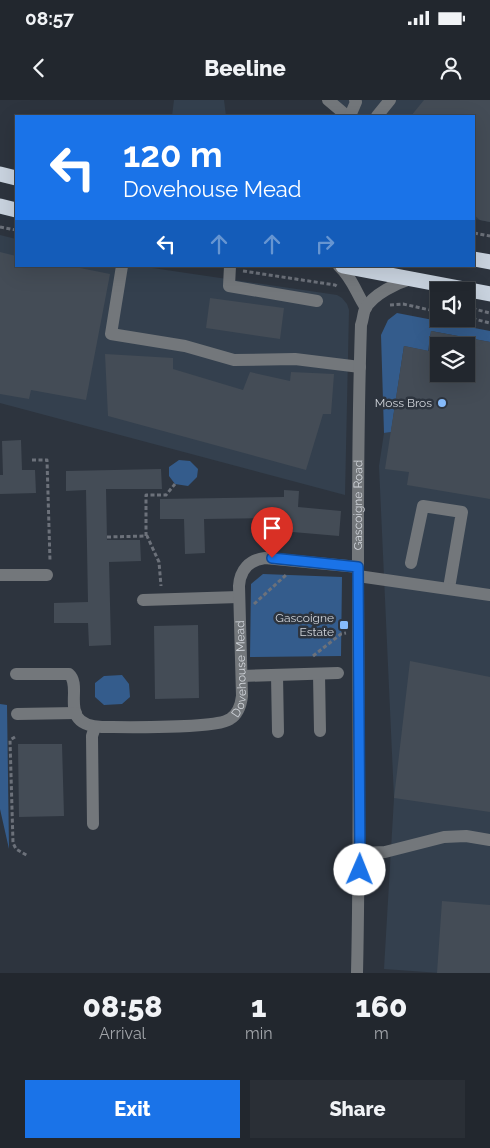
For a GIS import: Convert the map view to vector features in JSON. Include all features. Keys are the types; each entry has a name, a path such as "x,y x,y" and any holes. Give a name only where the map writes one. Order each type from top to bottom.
{"highway":[{"path":"0,174 15,178"},
{"path":"0,206 15,210"},
{"path":"475,259 490,262"},
{"path":"347,267 490,294"}],"street":[{"path":"328,100 348,115"},
{"path":"349,115 355,100"},
{"path":"378,115 390,100"},
{"path":"122,267 111,334 185,346 234,360 295,359 360,367"},
{"path":"230,267 229,286 317,301"},
{"path":"342,267 352,281 359,298 366,308 384,291 413,278"},
{"name":"Gascoigne Road","path":"357,973 360,853 358,571 360,367 361,325 366,308"},
{"path":"411,563 423,506 462,512 449,588"},
{"name":"Dovehouse Mead","path":"95,727 184,726 222,723 229,720 239,709 242,696 239,597 241,574 253,561 272,558 301,561 490,595"},
{"path":"0,575 47,575"},
{"path":"142,600 239,597"},
{"path":"242,676 338,673"},
{"path":"16,674 69,674 73,680 76,714 84,722 95,727 92,738 93,824"},
{"path":"319,674 320,731"},
{"path":"277,675 278,732"},
{"path":"17,714 76,714"},
{"path":"360,853 386,852 444,837 466,836 490,840"}],"path":[{"path":"0,227 15,230"},
{"path":"475,233 490,236"},
{"path":"230,267 334,285 340,288"},
{"path":"386,305 403,304 430,310"},
{"path":"475,309 490,313"},
{"path":"475,319 490,321"},
{"path":"32,460 48,460 50,575 47,575"},
{"path":"146,536 146,495 166,495 175,484"},
{"path":"107,538 147,536 159,562 162,599"},
{"path":"240,617 301,561"},
{"path":"312,656 341,634 359,633"},
{"path":"15,737 10,740 13,844 16,849 28,856"}],"shaded area":[{"path":"174,100 224,100 226,115 172,115"},
{"path":"337,100 490,100 490,222 475,219 475,115 344,115"},
{"path":"0,235 15,239 15,267 146,267 337,295 347,304 349,310 345,495 0,403"},
{"path":"397,313 430,319 430,327 469,327 490,331 490,342 475,339 475,337 463,337 431,331 428,351 404,346 391,432 384,433 381,335 388,320"},
{"path":"431,331 463,337 430,337 430,382 475,382 475,339 490,342 490,973 440,973 384,969 394,798 379,466 384,433 391,432 404,346"},
{"path":"179,460 190,461 198,469 197,477 188,486 175,484 169,476 169,467"},
{"path":"263,574 342,577 341,656 250,657 251,584"},
{"path":"122,675 129,684 130,697 122,704 104,705 95,697 95,683 104,676"},
{"path":"0,704 7,705 9,849 0,809"}],"building":[{"path":"424,100 490,100 490,222 480,220 475,216 475,115 412,115"},
{"path":"0,252 15,256 15,267 75,267 110,274 86,400 31,390 29,399 0,394"},
{"path":"210,298 284,308 280,339 206,328"},
{"name":"Moss Bros","path":"431,331 463,337 430,337"},
{"name":"Moss Bros","path":"475,339 490,342 490,499 407,485 409,472 385,469 404,346 430,351 430,382 475,382"},
{"path":"105,354 173,358 173,369 243,390 250,372 290,381 291,372 334,374 331,414 323,414 306,470 108,416"},
{"path":"21,440 22,470 35,470 36,493 0,494 0,475 3,475 2,441"},
{"path":"161,469 162,489 106,489 107,540 140,540 141,561 109,562 111,645 89,646 88,623 54,623 54,603 88,602 86,490 66,491 66,471"},
{"path":"284,490 299,491 298,507 341,511 339,536 281,531 282,518 204,519 205,553 185,554 184,519 160,519 160,499 284,497"},
{"path":"198,625 199,698 155,699 154,626"},
{"path":"410,661 490,677 490,812 394,798"},
{"path":"18,744 62,744 64,816 19,817"},
{"path":"442,901 490,905 490,973 437,973"}],"place":[{"name":"Moss Bros","path":"442,403"},
{"name":"Gascoigne Estate","path":"344,625"}],"route":[{"path":"272,558 358,567 360,870"}]}
